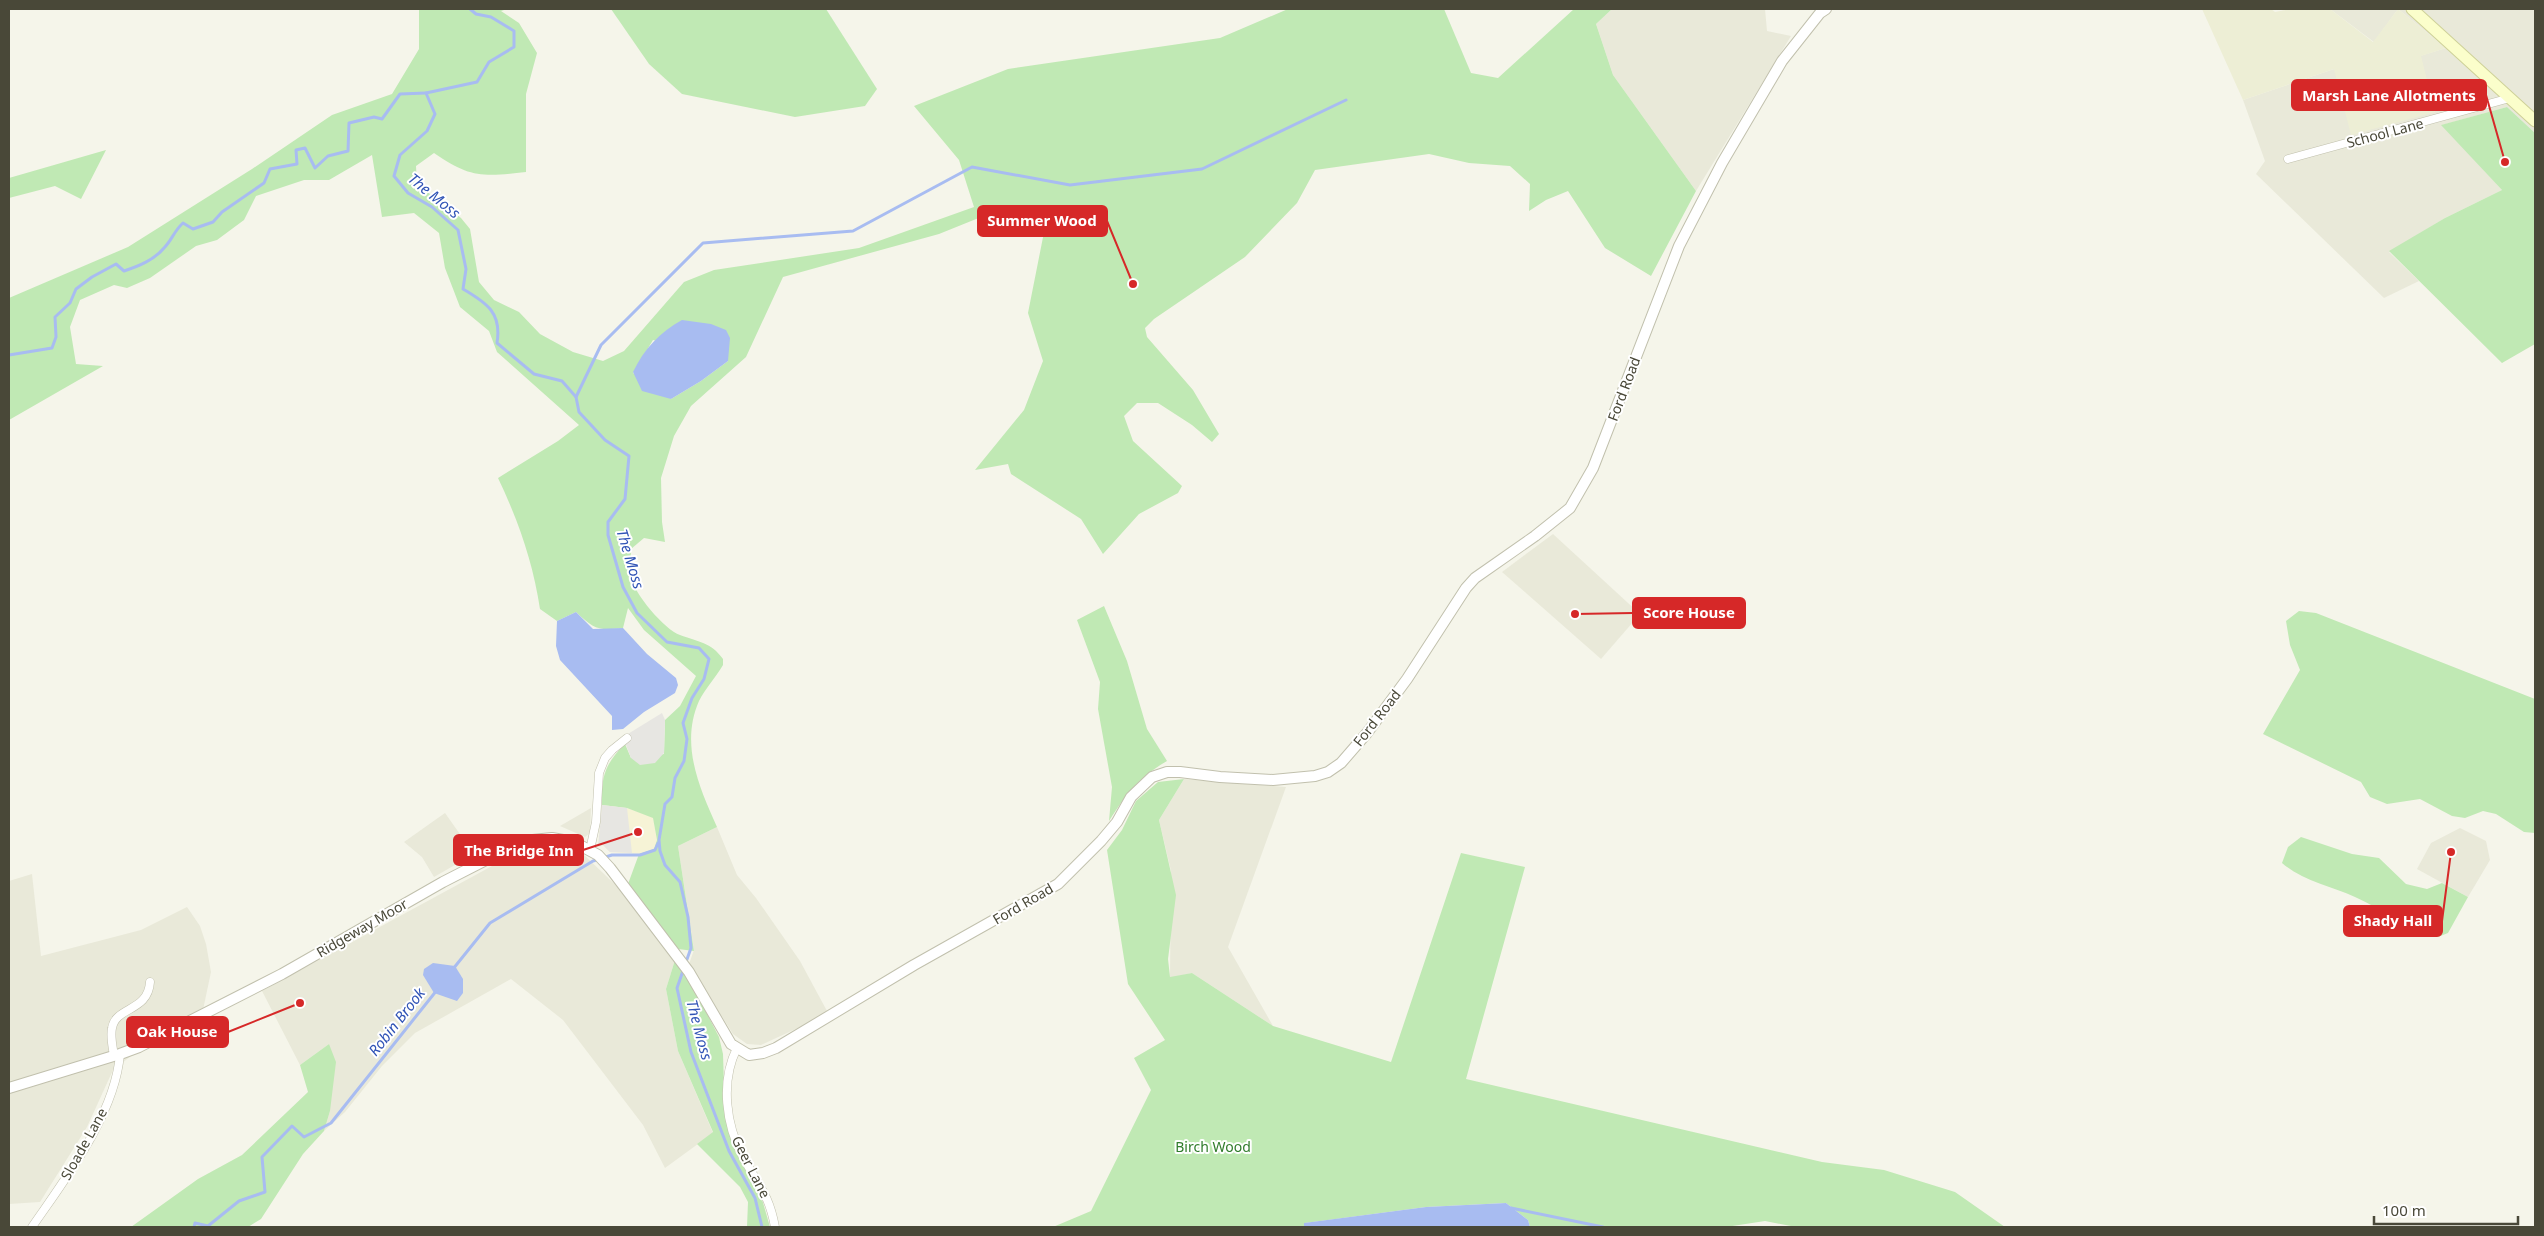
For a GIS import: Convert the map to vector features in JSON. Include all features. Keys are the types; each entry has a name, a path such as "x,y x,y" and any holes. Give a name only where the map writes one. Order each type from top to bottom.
{"main road":[{"path":"2412,9 2535,121"}],"street":[{"name":"Ford Road","path":"737,1048 755,1055 776,1048 914,965 1058,884 1101,841 1117,822 1131,798 1152,777 1166,772 1180,772 1220,777 1273,780 1315,776 1328,772 1341,763 1367,733 1407,679 1466,588 1481,573 1556,520 1570,508 1580,494 1594,468 1679,246 1692,220 1722,163 1782,61 1820,13 1826,9"},
{"name":"School Lane","path":"2288,159 2510,98"},
{"path":"628,738 605,758 600,773 596,822 598,856 677,955 689,972 726,1037 737,1048"},
{"name":"Ridgeway Moor","path":"9,1088 117,1055 282,974 443,882 523,841 552,838 574,842 598,856"},
{"name":"Sloade Lane","path":"32,1227 65,1179 113,1089 117,1055 111,1029 115,1020 144,1000 149,990 150,982"},
{"name":"Geer Lane","path":"737,1048 732,1057 727,1082 730,1120 742,1155 766,1193 775,1227"}],"shaded area":[{"path":"1612,9 1765,9 1767,31 1791,36 1696,191 1613,75 1596,24"},
{"path":"2202,9 2271,9 2275,12 2291,9 2330,9 2373,42 2398,9 2446,48 2421,56 2435,112 2351,135 2334,69 2243,100"},
{"path":"2330,9 2398,9 2374,42"},
{"path":"2398,9 2535,9 2535,133 2507,107 2442,125 2502,190 2445,218 2389,252 2419,281 2384,298 2256,174 2265,161 2243,100 2334,69 2435,112 2420,56 2446,48"},
{"path":"1553,534 1640,614 1601,659 1502,572"},
{"path":"662,713 665,720 664,753 655,763 640,765 631,758 623,737"},
{"path":"1184,779 1286,787 1228,947 1273,1026 1192,973 1170,978 1171,871 1159,820"},
{"path":"602,805 627,808 653,817 657,840 654,849 639,854 610,852 603,845 598,847"},
{"path":"602,805 627,808 632,853 610,852 603,845 598,847"},
{"path":"591,808 590,833 585,837 560,826"},
{"path":"445,813 474,854 434,877 422,857 404,842"},
{"path":"717,827 737,875 756,898 800,961 827,1011 811,1022 761,1045 747,1044 733,1034 689,964 694,950 678,846"},
{"path":"2460,828 2486,841 2490,860 2468,897 2417,869 2431,843"},
{"path":"535,846 582,853 624,893 675,960 666,989 678,1051 713,1133 665,1168 643,1125 563,1020 511,979 415,1033 382,1066 345,1112 324,1131 330,1111 329,1044 300,1065 262,991 527,847"},
{"path":"32,874 41,956 141,930 187,907 200,926 206,944 211,972 200,1024 131,1056 113,1070 87,1127 40,1202 9,1204 9,881"}],"green space":[{"path":"419,9 507,9 501,11 519,23 537,53 526,94 526,172 499,175 477,174 458,167 434,153 416,166 417,184 461,218 470,229 479,282 494,300 519,312 540,334 573,352 603,361 624,351 684,282 714,270 859,248 974,207 959,160 914,106 1008,69 1220,38 1288,9 1444,9 1471,73 1498,78 1574,9 1612,9 1596,24 1613,75 1696,191 1651,276 1605,248 1568,191 1546,200 1529,211 1530,184 1510,166 1469,163 1429,154 1315,170 1297,203 1245,257 1154,319 1145,328 1147,337 1193,390 1219,434 1212,442 1192,425 1158,403 1137,403 1124,416 1133,441 1182,486 1178,493 1139,514 1103,554 1081,519 1011,474 1008,464 975,470 1024,410 1043,361 1028,313 1047,217 1011,211 991,213 939,234 783,277 746,357 691,406 674,436 661,478 662,522 665,542 644,538 631,549 630,570 633,583 643,601 658,619 674,632 714,649 723,659 723,665 699,701 691,733 694,765 698,781 717,827 678,846 694,951 678,949 628,884 639,854 654,849 657,840 653,818 627,808 602,805 602,786 609,764 625,744 631,758 664,754 665,720 680,706 696,676 644,630 628,608 623,628 608,629 597,628 576,612 557,621 540,609 524,542 498,478 558,441 579,425 497,352 489,331 460,307 445,268 439,233 414,213 382,217 372,155 329,180 304,180 256,196 244,220 217,240 196,246 150,278 127,288 114,285 80,300 70,327 76,364 103,366 9,420 9,298 128,247 252,169 332,115 392,94 419,49","holes":["653,340 728,361 701,381 671,399 633,373"]},
{"path":"611,9 826,9 877,89 865,106 795,117 682,94 649,64"},
{"path":"2507,107 2535,133 2535,344 2502,363 2389,251 2445,218 2502,190 2441,125"},
{"path":"106,150 81,199 55,186 9,198 9,178"},
{"path":"1104,606 1127,661 1147,729 1167,761 1148,774 1134,787 1109,821 1112,787 1098,709 1100,682 1077,620"},
{"path":"2299,611 2316,613 2535,699 2535,833 2524,832 2496,814 2483,811 2465,818 2452,816 2420,799 2387,804 2370,797 2361,782 2263,734 2300,670 2290,645 2286,621"},
{"name":"Birch Wood","path":"1184,779 1159,820 1176,895 1168,959 1170,977 1192,973 1273,1026 1391,1062 1461,853 1525,867 1466,1079 1822,1162 1884,1170 1955,1192 2005,1227 1796,1227 1765,1221 1726,1227 1530,1227 1528,1220 1506,1203 1426,1207 1305,1223 1304,1227 1053,1227 1091,1211 1151,1090 1134,1058 1165,1040 1128,984 1107,850 1122,830 1136,801 1158,782"},
{"path":"2301,837 2352,854 2379,858 2406,884 2427,889 2442,883 2468,897 2448,933 2438,937 2406,924 2355,897 2308,879 2290,869 2282,863 2288,847"},
{"path":"675,960 689,979 719,1037 723,1054 725,1115 734,1145 759,1189 770,1227 747,1227 748,1202 740,1187 697,1144 713,1132 678,1051 666,989"},
{"path":"329,1044 336,1062 330,1111 324,1131 303,1154 261,1219 248,1227 131,1227 198,1179 242,1155 308,1092 300,1065"}],"water":[{"path":"682,320 711,324 726,330 730,338 728,361 701,381 671,399 642,391 633,372 637,364 653,342"},
{"path":"576,612 593,629 623,628 647,654 676,678 678,685 675,693 644,712 623,729 612,730 612,716 560,660 556,646 557,621"},
{"path":"433,963 455,966 463,979 463,993 457,1001 434,993 423,975 424,969"},
{"path":"1506,1203 1528,1220 1530,1227 1304,1227 1304,1223 1426,1207"}],"waterway":[{"name":"The Moss","path":"470,9 476,14 491,17 514,31 514,47 489,62 477,82 426,93 435,114 427,131 400,155 394,176 408,193 432,207 458,230 466,269 463,289 486,304 495,316 498,333 497,343 534,374 562,381 576,397 579,412 605,440 629,456 625,499 608,522 608,535 623,587 637,613 667,642 699,648 709,659 704,679 692,698 683,723 687,739 684,761 675,778 672,797 665,804 659,840 660,851 665,865 680,882 688,917 691,948 686,962"},
{"path":"9,355 52,348 56,337 55,317 70,303 76,289 92,277 116,264 124,271 141,265 160,252 183,223 193,229 213,222 222,212 264,183 270,169 297,164 296,150 305,148 315,168 328,156 348,151 349,123 374,117 382,119 400,94 426,93"},
{"path":"576,397 601,345 703,243 853,231 972,167 1070,185 1202,169 1346,100"},
{"name":"Robin Brook","path":"453,969 490,923 593,861 612,855 640,855 655,850 658,843"},
{"name":"The Moss","path":"684,968 677,988 691,1052 729,1151 755,1198 762,1227"},
{"name":"Robin Brook","path":"194,1227 195,1223 208,1226 239,1201 265,1192 262,1157 292,1126 304,1137 331,1123 437,990"},
{"path":"1511,1208 1603,1227"}],"place":[{"name":"Marsh Lane Allotments","path":"2505,162"},
{"name":"Summer Wood","path":"1133,284"},
{"name":"Score House","path":"1575,614"},
{"name":"The Bridge Inn","path":"638,832"},
{"name":"Shady Hall","path":"2451,852"},
{"name":"Oak House","path":"300,1003"}]}
